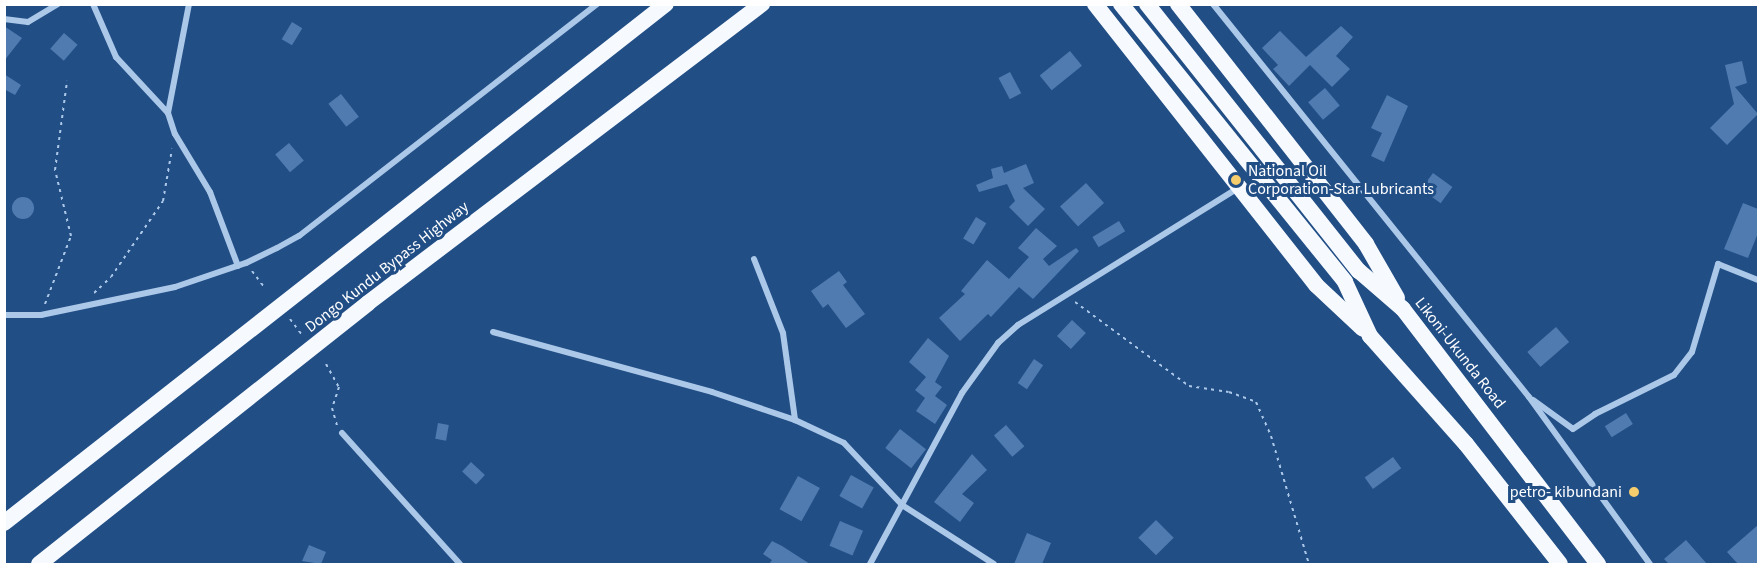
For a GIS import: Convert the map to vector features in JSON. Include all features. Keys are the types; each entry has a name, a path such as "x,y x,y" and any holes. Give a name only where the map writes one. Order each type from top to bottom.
{"highway":[{"path":"4,523 666,4"},
{"name":"Dongo Kundu Bypass Highway","path":"39,564 368,303 762,4"},
{"path":"1095,4 1316,285 1370,336 1467,444 1560,564"},
{"path":"1122,4 1345,282 1370,336"},
{"name":"Likoni-Ukunda Road","path":"1147,4 1359,271 1403,309 1598,564"},
{"path":"1178,4 1366,244 1403,309"}],"street":[{"path":"4,19 28,22 58,4"},
{"path":"93,4 116,57 168,113"},
{"path":"189,4 168,113 174,134 210,192 238,266"},
{"path":"4,315 41,315 175,287 246,263 299,236 597,4"},
{"path":"1213,4 1529,397 1650,564"},
{"path":"870,564 962,393 989,353 1018,325 1240,187"},
{"path":"754,259 783,333 795,420"},
{"path":"1529,397 1573,429 1595,414 1674,375 1692,352 1718,264 1758,280"},
{"path":"493,332 712,392 795,420 843,443 902,505 993,564"},
{"path":"342,433 459,564"}],"path":[{"path":"41,315 71,236 55,170 67,81"},
{"path":"81,305 111,277 163,201 174,134"},
{"path":"246,263 265,288"},
{"path":"1066,295 1189,386 1229,392 1256,402 1271,436 1308,564"},
{"path":"288,317 303,336"},
{"path":"326,364 339,387 332,415 342,433"}],"building":[{"path":"292,22 302,28 292,45 282,39"},
{"path":"4,26 22,38 4,61"},
{"path":"1341,26 1353,37 1336,56 1350,69 1332,87 1310,65 1289,86 1273,69 1278,65 1262,48 1280,31 1306,57"},
{"path":"64,33 78,45 64,61 50,49"},
{"path":"1070,51 1082,66 1052,90 1040,76"},
{"path":"1742,61 1747,83 1735,87 1758,114 1727,145 1710,128 1734,104 1725,65"},
{"path":"1010,72 1021,93 1010,99 999,78"},
{"path":"4,74 21,85 15,95 4,89"},
{"path":"1325,88 1340,106 1323,120 1308,102"},
{"path":"341,94 359,117 346,127 328,104"},
{"path":"1387,95 1408,106 1384,162 1371,156 1382,133 1371,128"},
{"path":"289,143 304,161 290,172 275,155"},
{"path":"1026,164 1034,183 1023,188 1045,209 1028,226 1009,207 1015,201 1007,184 979,192 976,185 993,178 991,169 1002,166 1004,173"},
{"path":"1433,173 1452,187 1441,203 1421,189"},
{"path":"1086,183 1104,203 1078,226 1060,206"},
{"path":"23,197 31,200 34,208 31,216 23,219 15,216 12,208 15,200"},
{"path":"1743,203 1758,209 1758,233 1748,258 1724,249"},
{"path":"976,217 986,223 973,245 963,238"},
{"path":"1119,221 1125,231 1099,247 1092,237"},
{"path":"1036,228 1057,246 1043,259 1049,266 1076,248 1079,251 1033,299 1019,287 991,317 988,314 960,341 939,318 965,294 961,291 987,260 1009,279 1029,257 1018,248"},
{"path":"839,271 847,282 843,285 865,314 846,328 828,304 823,308 811,291"},
{"path":"1072,320 1086,333 1071,349 1057,336"},
{"path":"1556,327 1569,342 1540,367 1527,352"},
{"path":"928,338 949,356 935,382 942,387 935,396 947,405 935,424 916,411 925,398 915,390 926,377 909,362"},
{"path":"1034,359 1043,365 1027,389 1018,383"},
{"path":"1626,413 1633,424 1612,437 1605,426"},
{"path":"438,423 449,425 446,441 435,439"},
{"path":"1006,425 1024,446 1012,457 994,435"},
{"path":"900,429 926,449 911,468 885,448"},
{"path":"972,454 987,470 962,494 974,503 960,522 934,502"},
{"path":"1393,457 1401,468 1373,489 1365,478"},
{"path":"471,462 485,475 476,484 462,472"},
{"path":"851,475 874,488 862,509 839,496"},
{"path":"798,476 820,488 801,521 780,509"},
{"path":"1156,520 1174,538 1156,555 1138,538"},
{"path":"840,521 863,531 852,556 829,546"},
{"path":"1758,525 1758,564 1738,564 1727,552"},
{"path":"1027,533 1051,543 1042,564 1014,564"},
{"path":"1686,540 1707,564 1669,564 1664,559"},
{"path":"772,541 810,564 769,564 772,560 763,554"},
{"path":"309,545 326,552 321,564 302,561"}],"place":[{"name":"National Oil Corporation-Star Lubricants","path":"1236,180"},
{"name":"petro- kibundani","path":"1634,492"}]}
